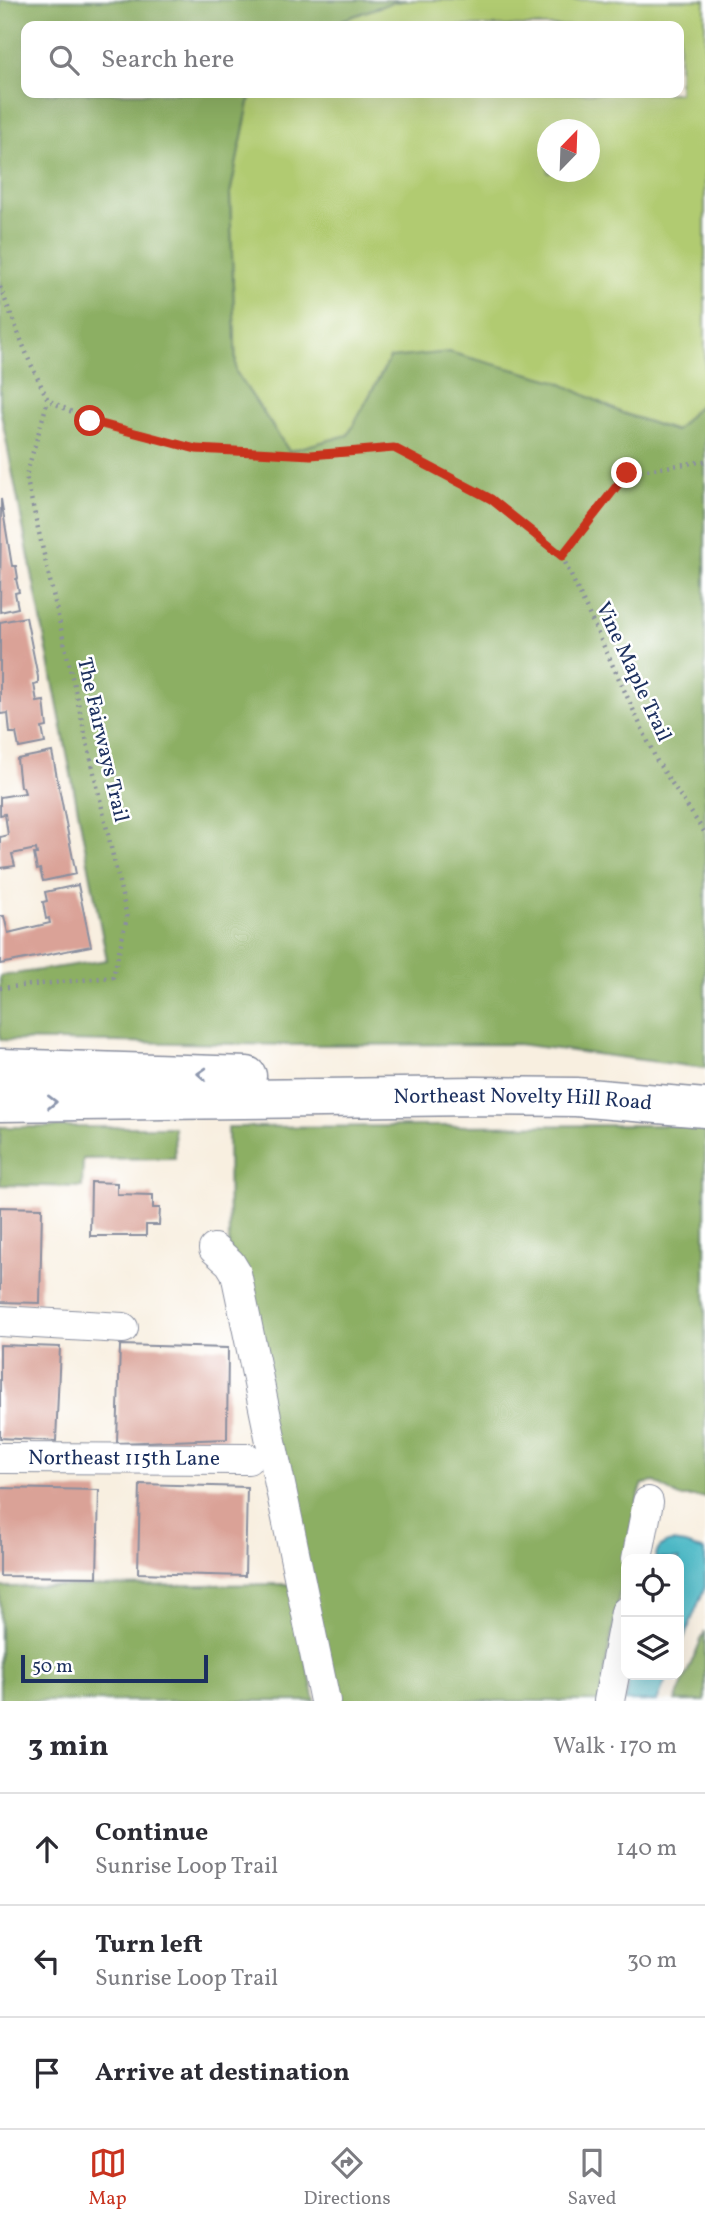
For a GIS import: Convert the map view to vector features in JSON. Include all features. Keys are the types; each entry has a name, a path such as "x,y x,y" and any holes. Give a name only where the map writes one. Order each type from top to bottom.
{"main road":[{"name":"Northeast Novelty Hill Road","path":"0,1068 289,1078 340,1098"},
{"name":"Northeast Novelty Hill Road","path":"0,1102 576,1097 705,1108"}],"street":[{"path":"214,1249 230,1263 236,1273 326,1701"},
{"path":"0,1321 123,1328"},
{"name":"Northeast 115th Lane","path":"0,1458 248,1459"},
{"path":"637,1554 648,1502"},
{"path":"609,1701 625,1617"}],"path":[{"path":"0,287 48,400 90,421 196,449 311,455 394,448 491,499 562,556 627,473 705,461"},
{"name":"The Fairways Trail","path":"0,988 113,977 127,917 26,476 48,400"},
{"name":"Vine Maple Trail","path":"562,556 657,761 705,833"}],"green space":[{"path":"0,0 414,0 393,2 339,21 21,21 21,98 250,98 230,194 236,372 289,451 348,435 390,358 449,352 556,381 622,413 675,431 705,399 705,1068 517,1044 294,1045 0,1040 0,976 107,960 0,408"},
{"path":"414,0 705,0 705,399 676,431 622,413 390,358 348,435 289,451 236,372 230,194 250,98 684,98 684,21 339,21 393,2"},
{"path":"0,1127 174,1127 175,1158 83,1159 82,1187 0,1185"},
{"path":"228,1127 705,1127 705,1497 679,1497 655,1482 643,1484 627,1554 621,1554 621,1586 599,1701 336,1701 229,1246"},
{"path":"291,1584 315,1701 0,1701 0,1587"},
{"path":"705,1631 705,1701 675,1701"}],"water":[{"path":"665,1544 685,1544 705,1551 705,1587 684,1638 684,1554 656,1554"},
{"path":"629,1680 666,1680 657,1701 625,1701"}],"building":[{"path":"1,499 19,592 15,593 18,608 0,612"},
{"path":"26,617 38,677 38,683 34,684 37,702 44,701 47,727 42,728 45,743 19,748 16,733 10,733 8,713 0,714 0,622"},
{"path":"52,752 76,874 43,881 40,869 37,870 34,854 37,854 36,849 12,854 15,866 0,868 0,837 8,835 5,814 0,815 0,797 25,793 23,787 20,787 17,759"},
{"path":"78,885 91,946 0,964 0,916 4,916 8,933 50,923 49,918 46,919 43,902 47,901 45,892"},
{"path":"91,1182 117,1183 117,1194 153,1195 153,1208 160,1208 159,1225 146,1225 146,1236 90,1236"},
{"path":"0,1207 42,1208 40,1303 0,1302"},
{"path":"0,1345 60,1347 56,1441 0,1438"},
{"path":"120,1345 228,1348 227,1439 117,1443"},
{"path":"140,1484 247,1487 245,1576 138,1573"},
{"path":"0,1488 99,1490 97,1577 0,1576"}],"route":[{"path":"90,421 196,449 311,455 394,448 491,499 562,556 627,473"}]}
